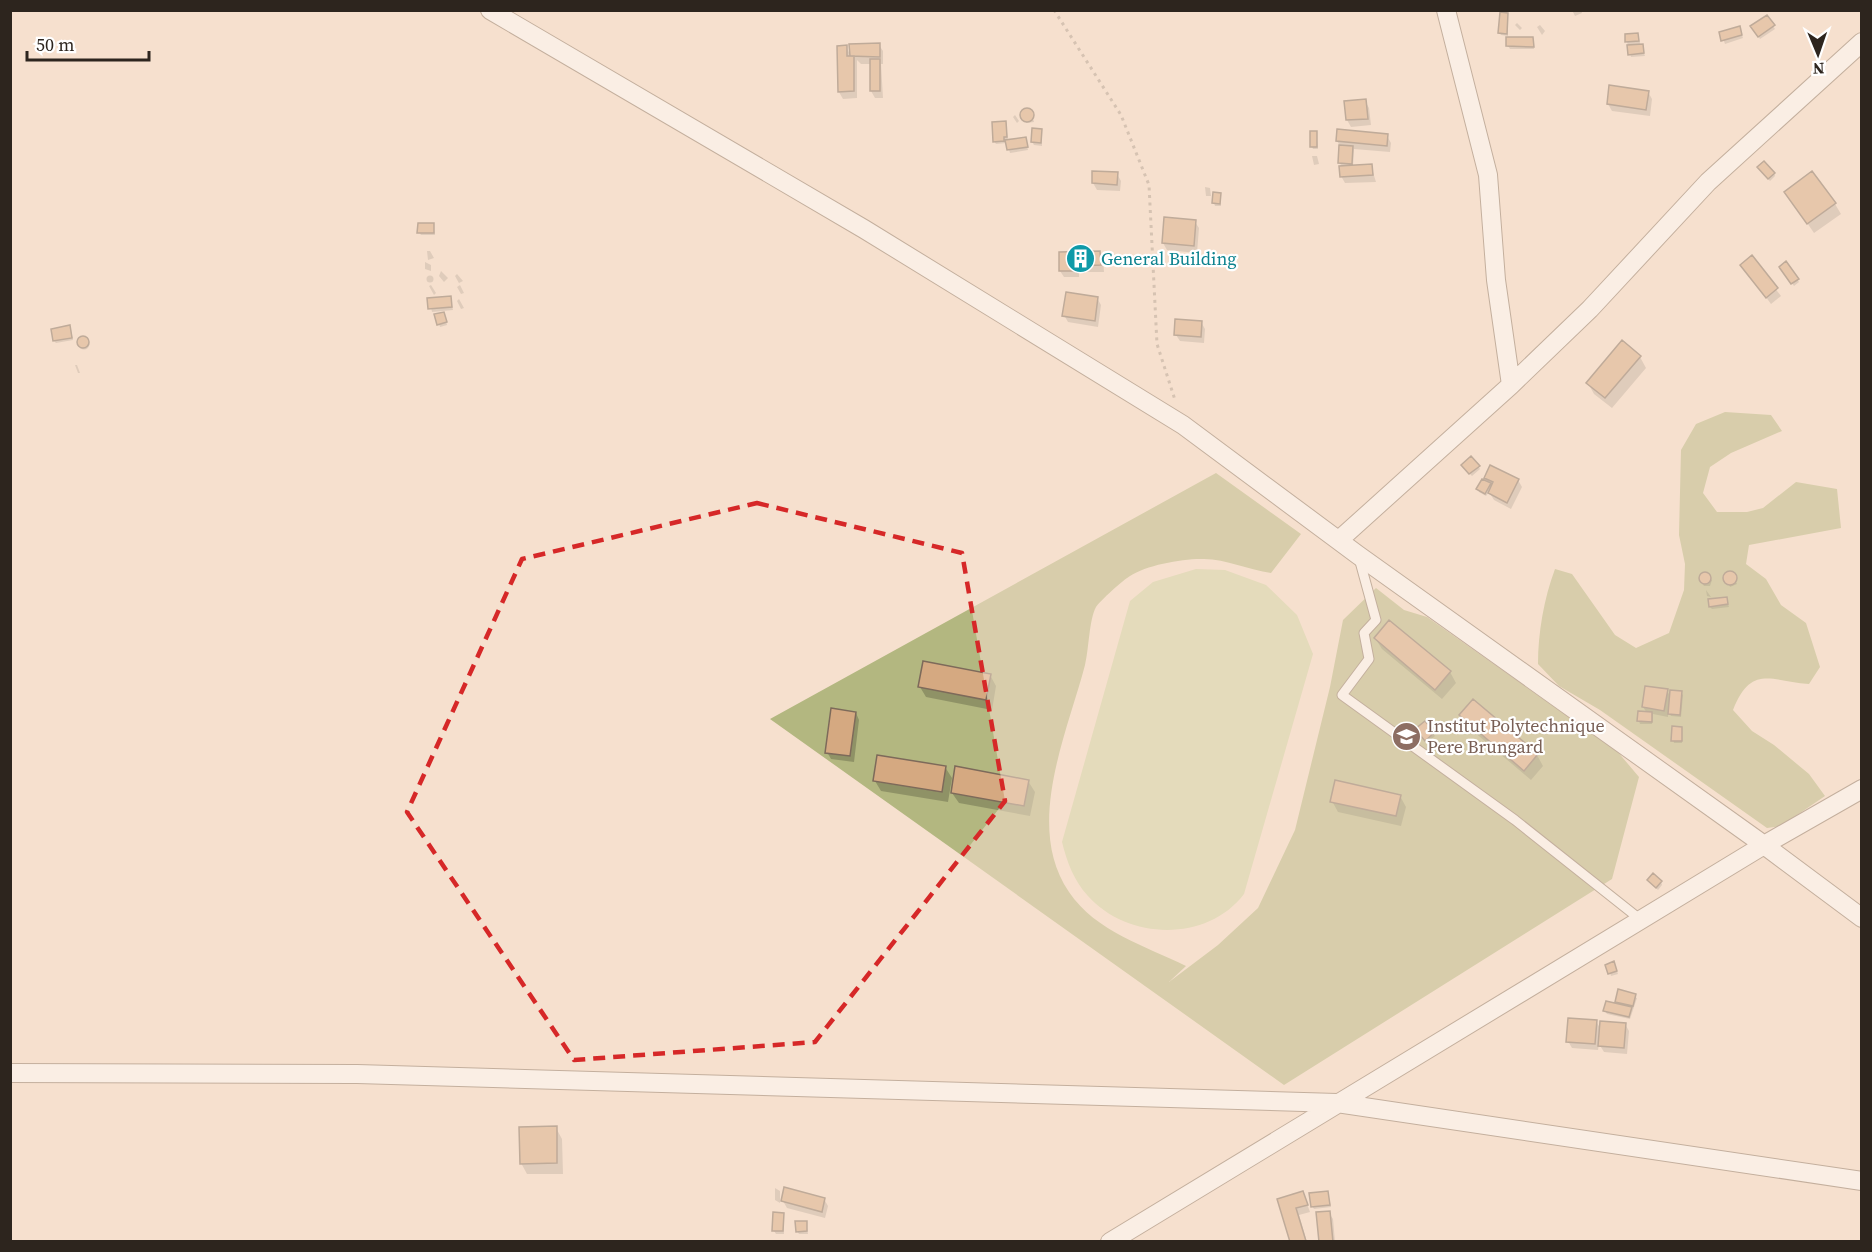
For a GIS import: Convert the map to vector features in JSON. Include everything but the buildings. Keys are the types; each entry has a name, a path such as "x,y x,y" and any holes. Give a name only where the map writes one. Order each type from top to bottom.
{"street":[{"path":"490,10 864,229 1182,425 1358,555 1764,845 1862,918"},
{"path":"1446,10 1488,175 1497,280 1511,385"},
{"path":"1339,540 1511,385 1590,309 1708,182 1862,42"},
{"path":"1110,1242 1764,845 1862,789"},
{"path":"10,1073 357,1074 1336,1103 1862,1180"}],"lane":[{"path":"1358,555 1376,620 1364,633 1370,659 1342,695 1515,820 1641,920"}],"path":[{"path":"1054,10 1121,115 1149,185 1157,344 1182,425"}],"highlighted area":[{"path":"757,503 962,553 1005,801 815,1042 574,1060 407,812 522,559"}],"green space":[{"path":"1725,412 1771,415 1782,431 1731,453 1710,467 1703,493 1717,512 1747,512 1763,508 1796,482 1837,489 1841,528 1749,545 1746,564 1766,579 1781,605 1806,623 1820,667 1809,684 1773,679 1755,681 1747,686 1733,710 1752,731 1774,745 1809,774 1825,796 1781,826 1767,828 1600,710 1559,686 1538,664 1542,616 1555,569 1572,574 1615,635 1636,648 1669,633 1684,590 1685,564 1679,535 1681,450 1696,424"},
{"path":"1216,473 1301,534 1271,573 1212,559 1176,561 1137,572 1098,604 1092,619 1085,665 1060,750 1053,780 1050,809 1050,838 1056,866 1069,892 1080,906 1107,928 1186,966 1169,982 1218,945 1258,908 1295,830 1330,687 1343,620 1376,588 1404,610 1427,617 1617,751 1639,777 1612,879 1284,1085 770,719"},
{"path":"1196,569 1225,570 1266,585 1297,615 1313,654 1244,894 1228,910 1210,921 1189,928 1167,930 1145,928 1104,911 1088,896 1072,871 1062,842 1130,601 1153,582"}],"place":[{"name":"General Building","path":"1080,259"},
{"name":"Institut Polytechnique Pere Brungard","path":"1406,736"}]}
